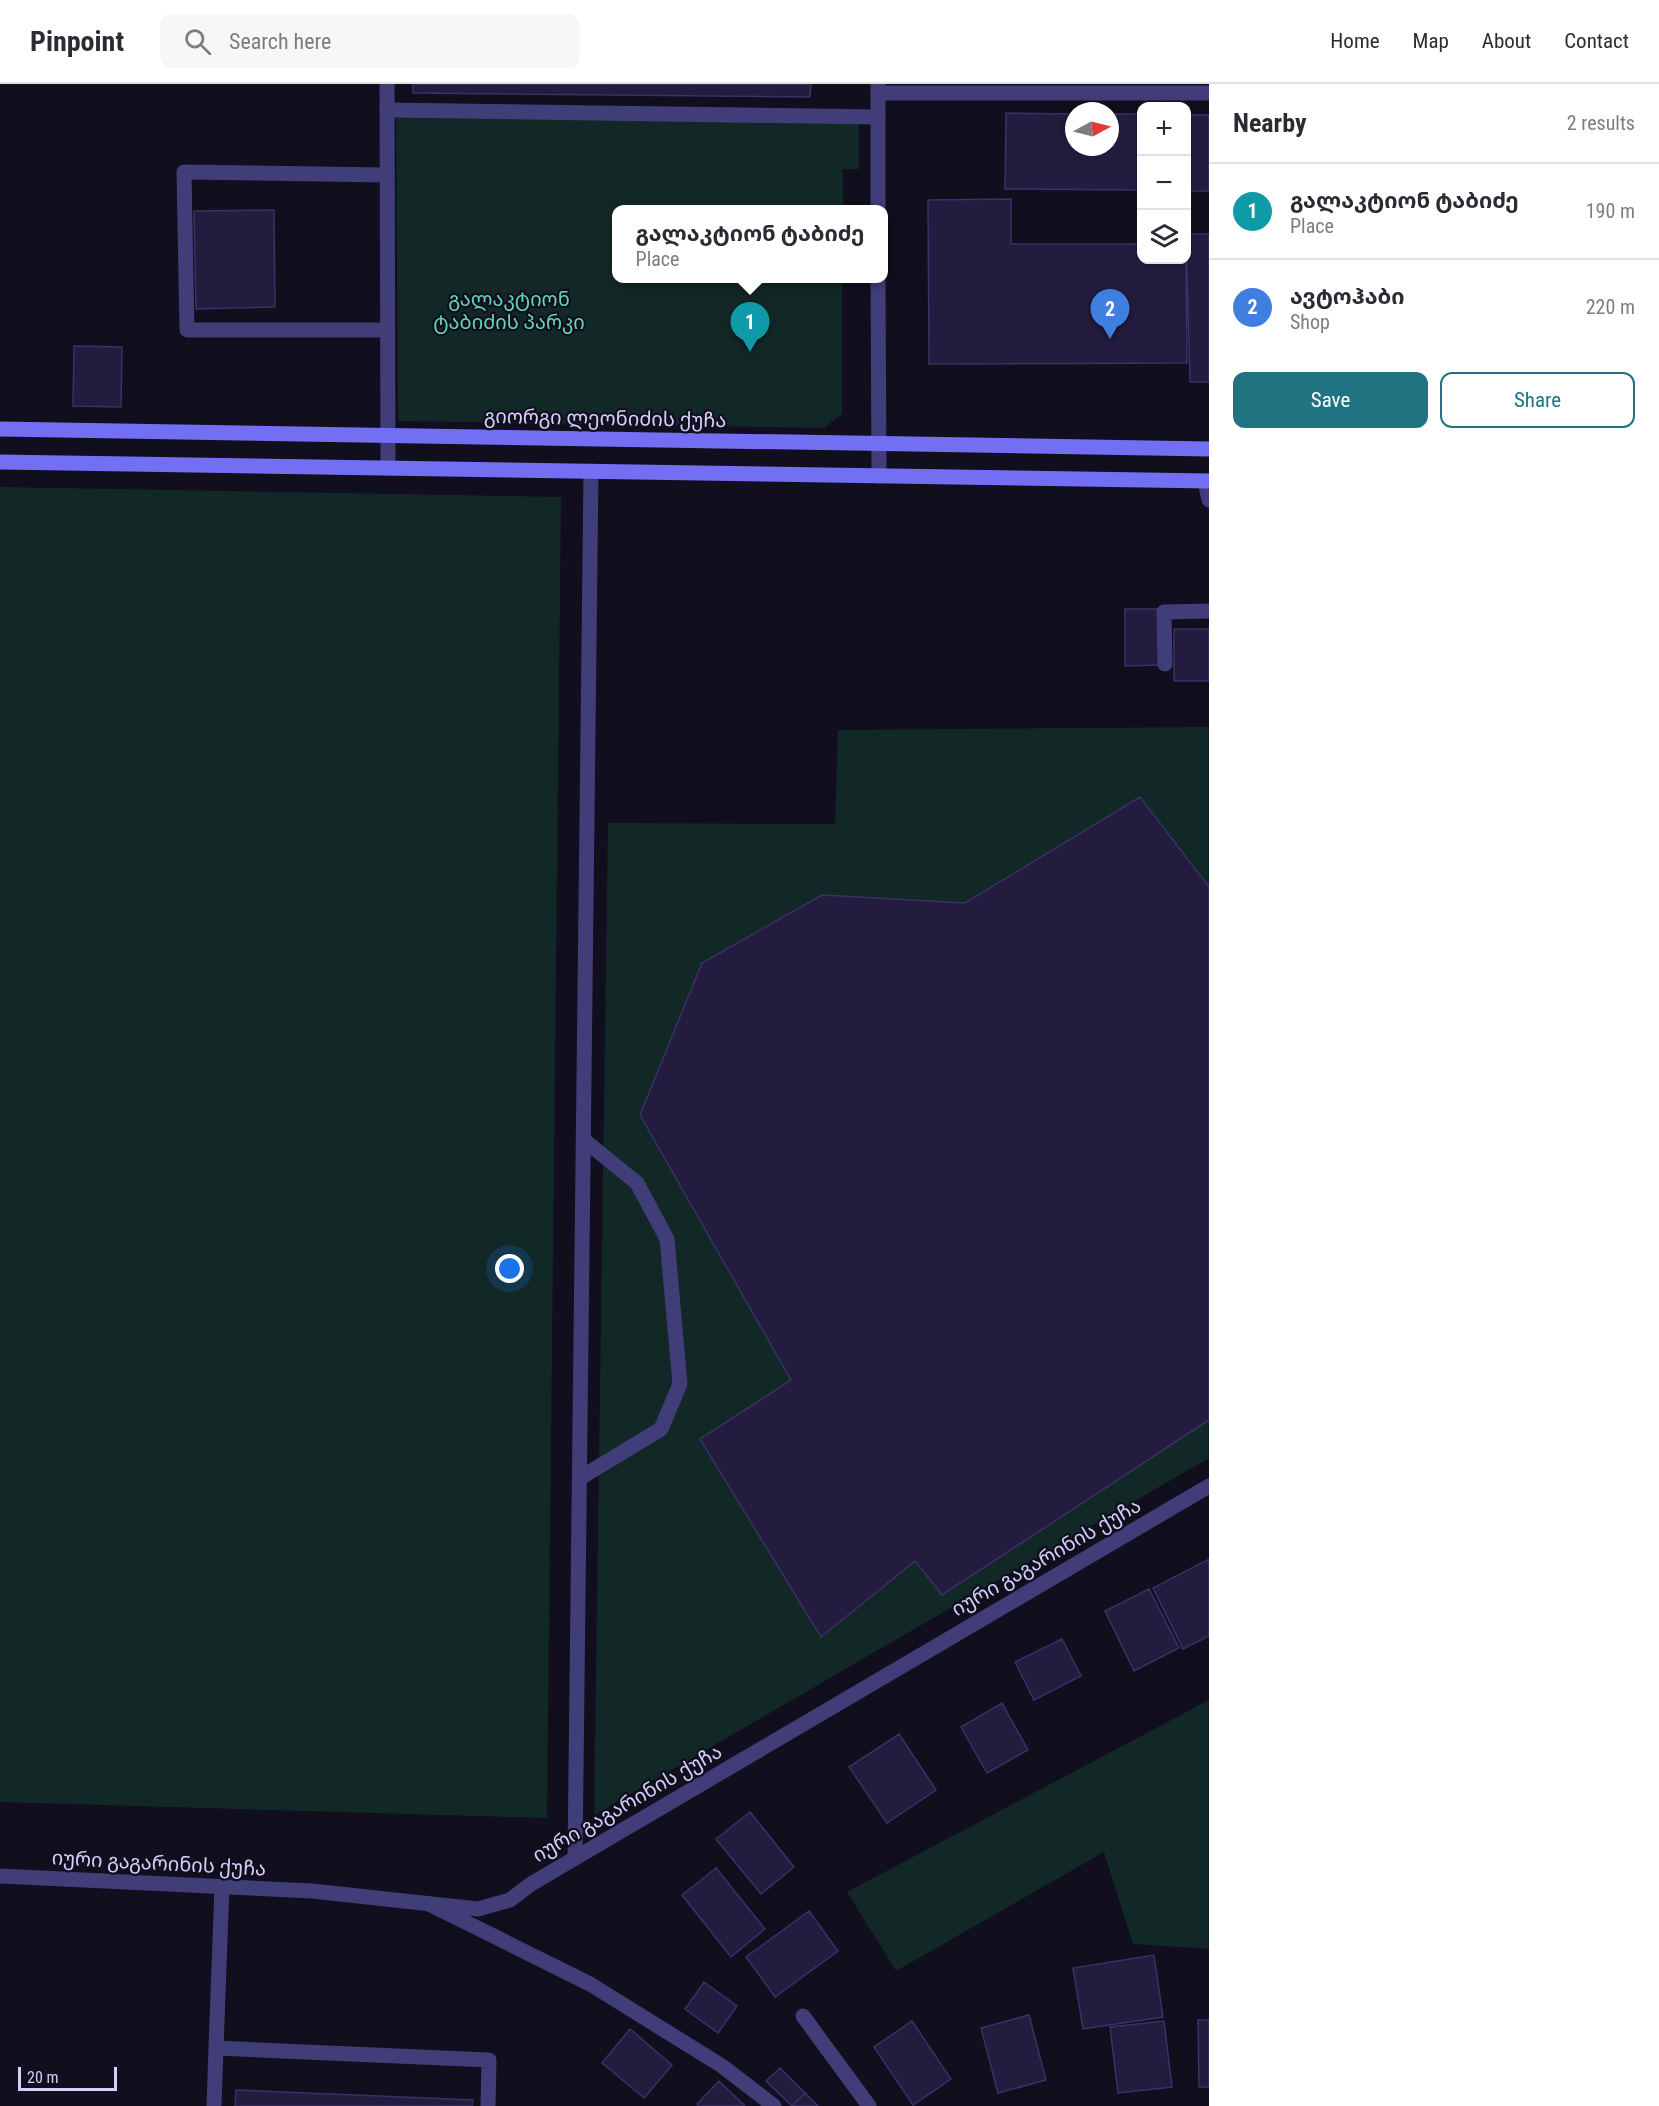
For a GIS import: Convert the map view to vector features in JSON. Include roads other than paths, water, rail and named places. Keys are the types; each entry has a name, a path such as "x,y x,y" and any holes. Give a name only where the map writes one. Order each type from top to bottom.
{"main road":[{"name":"გიორგი ლეონიძის ქუჩა","path":"0,429 1209,449"},
{"path":"0,462 1207,481"}],"street":[{"path":"387,84 388,468"},
{"path":"878,205 878,88 1209,93"},
{"path":"387,110 878,117"},
{"path":"387,175 184,172 187,330 387,330"},
{"path":"879,283 879,476"},
{"path":"575,1858 591,471"},
{"path":"1207,481 1209,500"},
{"path":"1165,664 1164,612 1209,611"},
{"path":"580,1478 661,1429 680,1384 667,1239 637,1183 584,1140"},
{"name":"იური გაგარინის ქუჩა","path":"0,1876 312,1891 477,1909 510,1899 575,1858 1209,1486"},
{"path":"214,2106 222,1886"},
{"path":"429,1904 590,1984 722,2066 774,2106"},
{"path":"803,2016 869,2106"},
{"path":"216,2048 489,2060 488,2106"}],"place":[{"name":"ავტოჰაბი","path":"1110,339"},
{"name":"გალაკტიონ ტაბიძე","path":"750,352"}],"park label":[{"name":"გალაკტიონ ტაბიძის პარკი","path":"509,310"}]}
